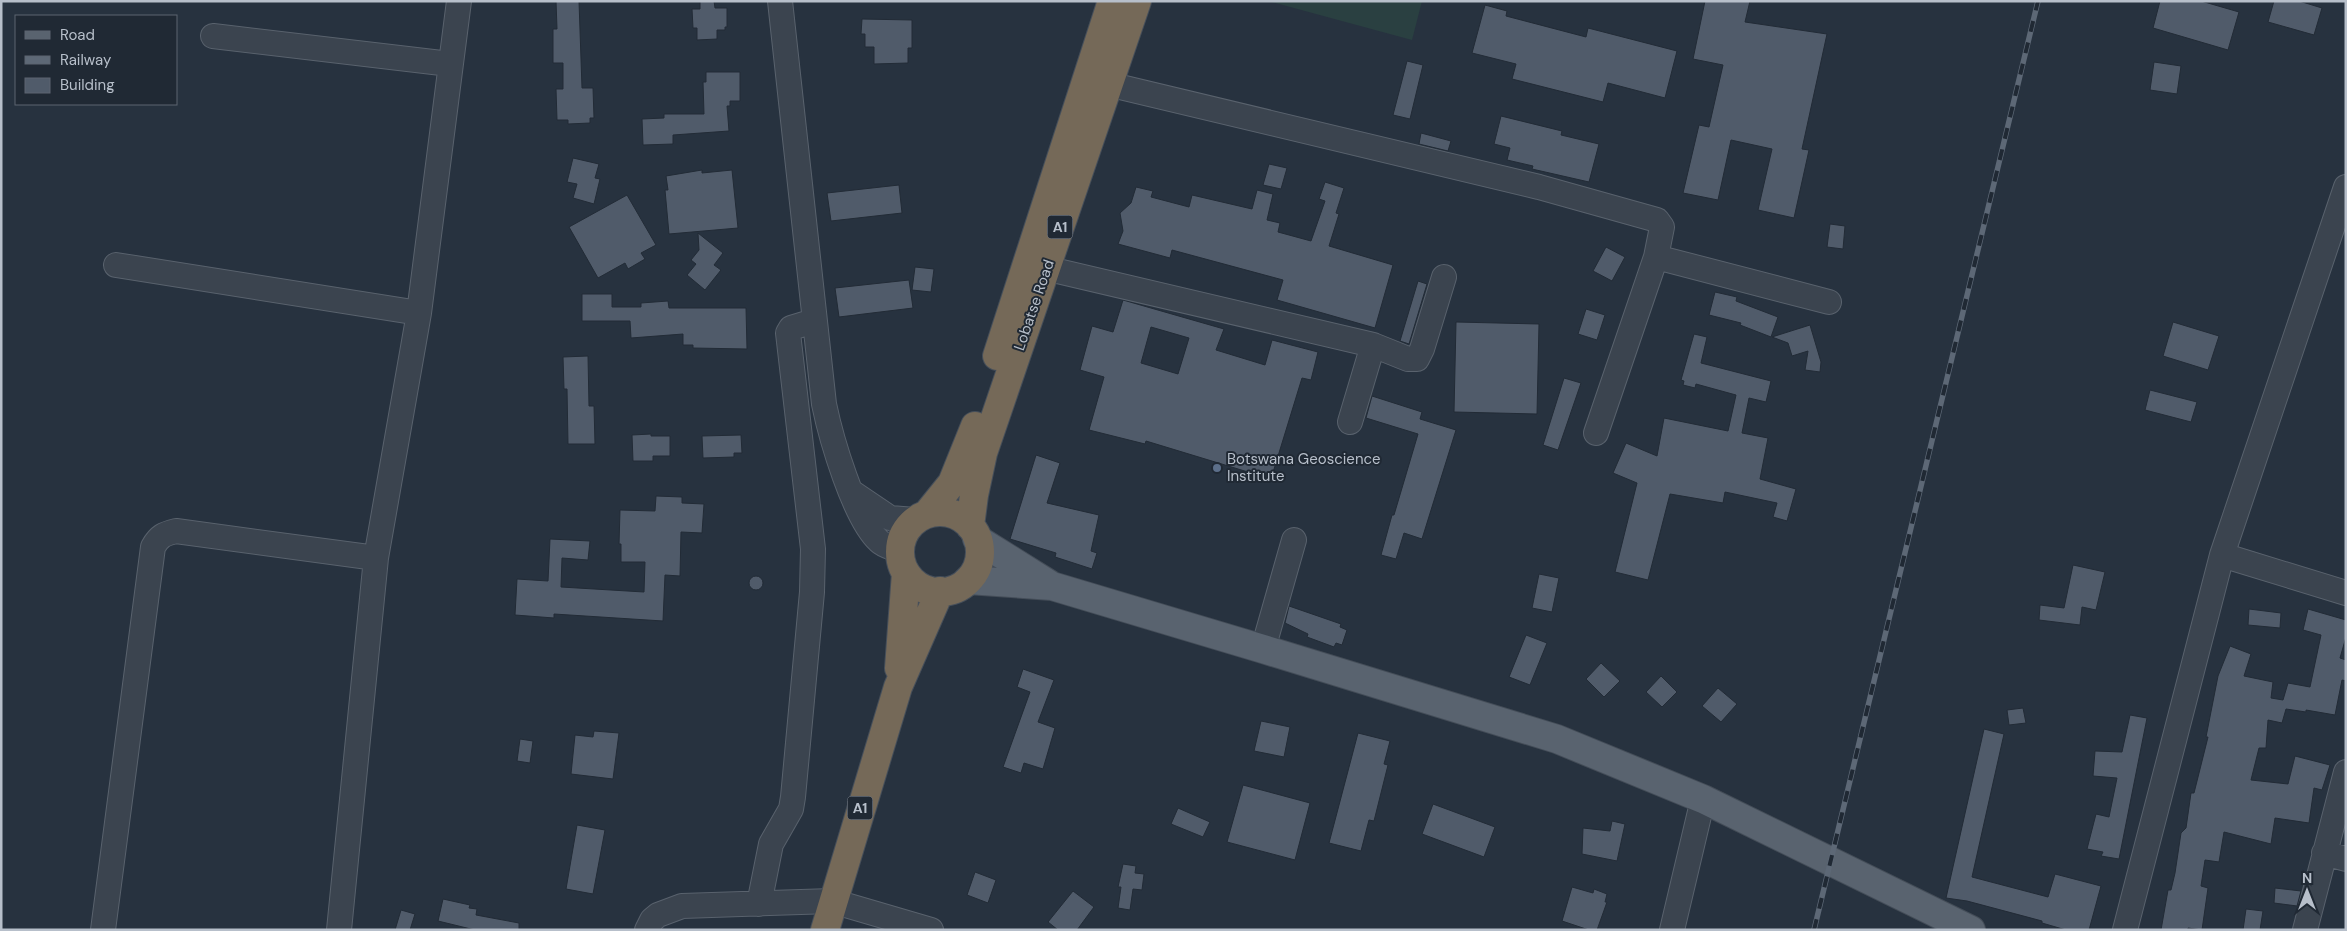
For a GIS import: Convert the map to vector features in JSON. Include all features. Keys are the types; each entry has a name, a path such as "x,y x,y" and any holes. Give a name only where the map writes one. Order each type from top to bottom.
{"highway":[{"name":"Lobatse Road","path":"1098,82 1112,1"},
{"name":"Lobatse Road","path":"898,687 904,534 952,483 968,446 1036,266 1098,82 1137,1"},
{"name":"Lobatse Road","path":"968,580 976,568 980,553 974,532 974,495 1036,266"},
{"path":"921,517 943,512 958,516 974,532"},
{"path":"903,562 915,583 927,589 940,591 955,588 968,580"},
{"name":"Lobatse Road","path":"825,930 832,901 898,687 940,591"}],"main road":[{"path":"974,532 1052,586"},
{"path":"968,580 1052,586 1557,739 1703,799 1971,930"}],"street":[{"path":"339,930 376,558 419,313 459,1"},
{"path":"780,1 814,321 824,404 829,429 853,493 871,532 903,562"},
{"path":"213,36 450,64"},
{"path":"1098,82 1652,217 1662,227 1656,256 1596,433"},
{"path":"2125,930 2222,555 2346,187"},
{"path":"1656,256 1829,302"},
{"path":"116,265 419,313"},
{"path":"1036,266 1373,345 1413,360 1419,357 1444,277"},
{"path":"759,904 771,844 790,809 793,797 813,572 813,549 788,333 791,328 814,321"},
{"path":"1350,422 1373,345"},
{"path":"853,493 890,518 921,517"},
{"path":"103,930 152,557 157,539 164,534 176,531 376,558"},
{"path":"1263,649 1294,540"},
{"path":"2222,555 2346,593"},
{"path":"2305,930 2335,856 2346,772"},
{"path":"1672,930 1703,799"},
{"path":"647,930 652,920 658,915 682,906 832,901 931,930"}],"green space":[{"path":"1268,1 1422,1 1412,40"}],"building":[{"path":"556,1 579,1 582,88 593,88 594,118 590,118 590,123 568,124 568,120 557,120 556,89 563,89 563,63 553,63 553,29 557,29"},
{"path":"700,1 714,1 715,8 727,8 727,27 725,27 725,30 717,30 717,39 697,40 697,28 693,28 692,9 700,9"},
{"path":"1705,1 1750,1 1745,22 1827,34 1802,149 1809,150 1794,218 1758,210 1772,149 1731,140 1718,200 1683,193 1699,125 1709,127 1723,65 1693,59"},
{"path":"2160,1 2201,1 2239,12 2228,50 2153,28"},
{"path":"2274,1 2299,1 2322,8 2314,35 2268,22"},
{"path":"1485,5 1507,11 1506,16 1586,37 1588,28 1677,51 1665,98 1608,83 1603,102 1512,79 1516,64 1472,53"},
{"path":"862,19 912,20 912,48 908,48 908,63 874,64 874,47 865,47 865,34 861,34"},
{"path":"1407,61 1423,65 1410,119 1393,115"},
{"path":"2154,62 2181,66 2177,94 2150,90"},
{"path":"706,72 740,72 740,101 730,101 730,106 727,106 729,131 673,135 673,144 643,145 642,119 664,118 664,114 704,114 703,82 706,82"},
{"path":"1501,116 1562,131 1561,135 1599,144 1589,182 1532,169 1533,166 1507,160 1510,148 1494,144"},
{"path":"1421,133 1451,141 1448,151 1419,144"},
{"path":"573,158 599,164 595,178 600,179 594,204 573,198 577,184 567,182"},
{"path":"1269,164 1287,168 1281,189 1263,185"},
{"path":"702,170 702,173 732,170 738,228 669,234 665,190 668,190 666,176"},
{"path":"1325,182 1344,188 1336,213 1339,214 1329,246 1393,265 1375,328 1277,300 1283,280 1172,250 1170,258 1118,244 1123,231 1120,213 1131,203 1136,187 1153,191 1151,197 1189,207 1192,195 1252,209 1257,190 1273,194 1267,220 1280,223 1278,232 1311,241 1325,201 1319,199"},
{"path":"899,185 902,213 831,221 827,193"},
{"path":"627,195 656,245 641,253 645,259 628,269 625,263 598,278 569,227"},
{"path":"1830,224 1845,226 1843,249 1827,247"},
{"path":"698,233 723,253 714,265 721,270 705,290 687,275 696,264 691,260 699,250"},
{"path":"1606,247 1625,257 1612,281 1593,271"},
{"path":"915,267 934,269 931,292 912,290"},
{"path":"909,280 913,308 839,317 835,288"},
{"path":"1418,281 1427,284 1409,344 1400,341"},
{"path":"1715,292 1737,297 1736,301 1778,317 1771,337 1740,325 1741,323 1709,315"},
{"path":"582,294 612,294 612,307 641,307 641,303 668,301 669,308 746,308 747,349 693,348 693,345 683,345 683,334 631,338 630,321 582,321"},
{"path":"1123,300 1224,329 1216,350 1265,365 1272,340 1318,352 1311,380 1302,378 1271,479 1146,441 1145,444 1089,430 1104,377 1080,370 1092,326 1113,332","holes":["1151,327 1189,338 1178,374 1141,363"]},
{"path":"1586,309 1605,315 1597,340 1578,334"},
{"path":"1456,322 1539,324 1537,414 1454,412"},
{"path":"2173,322 2219,336 2208,370 2163,356"},
{"path":"1810,325 1821,362 1820,372 1805,370 1808,351 1792,356 1788,343 1772,337"},
{"path":"1694,334 1707,337 1701,363 1771,381 1766,402 1749,398 1742,433 1768,438 1760,479 1796,489 1787,521 1773,517 1777,503 1725,492 1723,503 1670,494 1648,580 1615,572 1637,483 1613,473 1626,443 1657,456 1664,418 1728,431 1736,395 1696,384 1695,388 1683,385 1684,381 1681,380"},
{"path":"588,356 589,406 594,406 595,444 568,444 567,389 564,389 563,357"},
{"path":"1564,378 1581,383 1558,450 1543,445"},
{"path":"2150,390 2197,402 2191,422 2145,410"},
{"path":"1372,396 1422,412 1420,419 1456,430 1422,539 1404,533 1396,559 1381,555 1418,434 1366,418"},
{"path":"651,434 651,436 670,436 670,456 653,456 653,461 633,461 632,435"},
{"path":"741,435 742,453 734,453 734,457 703,458 702,436"},
{"path":"1036,455 1060,463 1047,503 1099,515 1091,551 1097,553 1092,569 1055,557 1056,553 1010,539"},
{"path":"656,496 682,497 682,503 704,504 702,533 681,532 680,576 665,575 663,621 554,614 554,618 515,615 517,579 548,581 550,539 590,541 588,560 562,558 561,587 644,592 645,562 621,562 621,544 619,544 620,510 655,511"},
{"path":"2073,565 2105,572 2096,610 2082,607 2080,625 2039,620 2040,605 2064,608"},
{"path":"1539,574 1559,578 1552,612 1532,608"},
{"path":"753,576 759,576 763,583 759,590 753,590 749,586 749,580"},
{"path":"1289,606 1341,624 1340,627 1347,630 1342,645 1336,643 1334,647 1307,637 1308,634 1285,623"},
{"path":"2249,609 2281,613 2280,628 2248,625"},
{"path":"2308,609 2346,620 2346,637 2340,658 2346,660 2346,681 2342,680 2335,715 2286,709 2282,723 2268,720 2266,748 2259,748 2251,780 2288,784 2295,756 2330,765 2322,790 2314,788 2309,823 2275,818 2271,844 2224,832 2219,862 2205,860 2201,886 2208,888 2202,930 2188,928 2188,930 2161,930 2168,890 2171,890 2175,873 2181,833 2186,828 2191,793 2194,793 2208,737 2206,737 2218,676 2230,646 2251,654 2244,676 2273,682 2271,698 2283,700 2288,683 2310,687 2321,635 2303,630"},
{"path":"1526,635 1547,643 1530,685 1509,677"},
{"path":"1601,663 1620,681 1604,697 1586,679"},
{"path":"1023,669 1054,680 1038,722 1055,728 1043,769 1024,763 1021,773 1003,767 1030,692 1017,687"},
{"path":"1661,676 1677,692 1662,707 1646,692"},
{"path":"1718,688 1737,704 1721,722 1702,706"},
{"path":"2023,708 2026,723 2009,725 2007,710"},
{"path":"2130,715 2147,718 2119,859 2101,856 2103,852 2087,849 2096,814 2109,817 2117,778 2093,776 2095,751 2122,752"},
{"path":"1261,721 1290,727 1284,757 1254,751"},
{"path":"1984,729 2004,734 1972,877 2048,897 2055,874 2101,886 2089,930 2066,930 2042,923 2042,921 1967,901 1946,898"},
{"path":"594,731 619,733 613,779 571,774 575,735 593,737"},
{"path":"1358,733 1390,741 1384,764 1388,765 1374,821 1369,820 1361,851 1329,843"},
{"path":"520,739 533,741 530,763 517,761"},
{"path":"1243,785 1310,803 1295,860 1227,842"},
{"path":"1433,804 1495,827 1484,857 1422,834"},
{"path":"1178,808 1210,822 1203,837 1171,824"},
{"path":"1612,821 1625,824 1617,861 1582,854 1583,828 1610,831"},
{"path":"577,825 605,830 593,894 566,889"},
{"path":"1123,864 1136,866 1135,873 1144,874 1142,890 1133,889 1130,910 1118,908 1121,887 1118,887"},
{"path":"975,872 996,880 988,903 967,895"},
{"path":"1572,887 1593,893 1594,889 1607,894 1605,902 1607,902 1597,930 1589,930 1562,921"},
{"path":"2275,888 2301,891 2297,906 2274,903"},
{"path":"1073,891 1094,907 1077,930 1058,930 1048,922"},
{"path":"443,899 470,905 469,908 477,909 476,915 519,923 519,930 475,930 438,921"},
{"path":"2246,909 2263,911 2260,930 2243,930"},
{"path":"401,910 415,914 410,930 395,930"}],"railway":[{"path":"1814,930 2038,1"}],"place":[{"name":"Botswana Geoscience Institute","path":"1217,468"}]}
